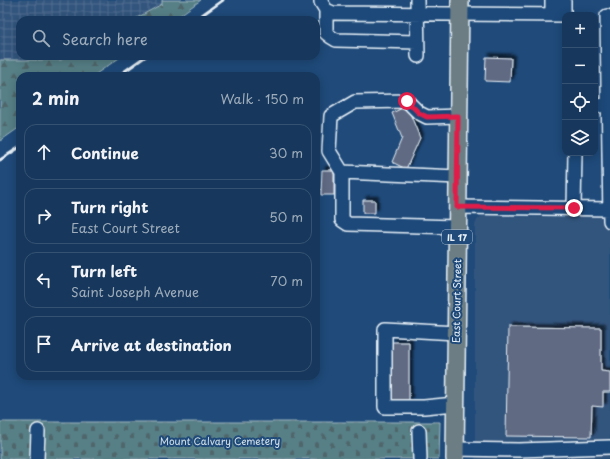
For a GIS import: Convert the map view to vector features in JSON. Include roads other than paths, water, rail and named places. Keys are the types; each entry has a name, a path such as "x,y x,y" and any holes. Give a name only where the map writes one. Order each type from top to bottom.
{"main road":[{"name":"East Court Street","path":"455,454 460,7"}],"street":[{"path":"417,0 418,56"},
{"path":"552,0 560,15"},
{"path":"560,15 564,0"},
{"path":"323,5 334,13 417,14 460,7 560,15"},
{"path":"323,5 326,33 336,40 417,42"},
{"path":"457,207 574,208 610,213 608,106 604,16"},
{"path":"457,227 348,224 342,220 342,172 329,151 331,116 355,102 407,101 419,113 427,117 458,116"},
{"path":"598,106 608,106"},
{"path":"574,208 575,156"},
{"path":"342,172 458,177"},
{"path":"455,404 424,407 385,408 385,329 456,333"},
{"path":"38,431 38,459"},
{"path":"419,431 420,459"},
{"path":"455,454 501,454 519,450 610,447"}],"railway":[{"path":"201,16 223,0"},
{"path":"124,72 140,60"},
{"path":"0,160 16,150"}],"park label":[{"name":"Mount Calvary Cemetery","path":"220,440"}]}
